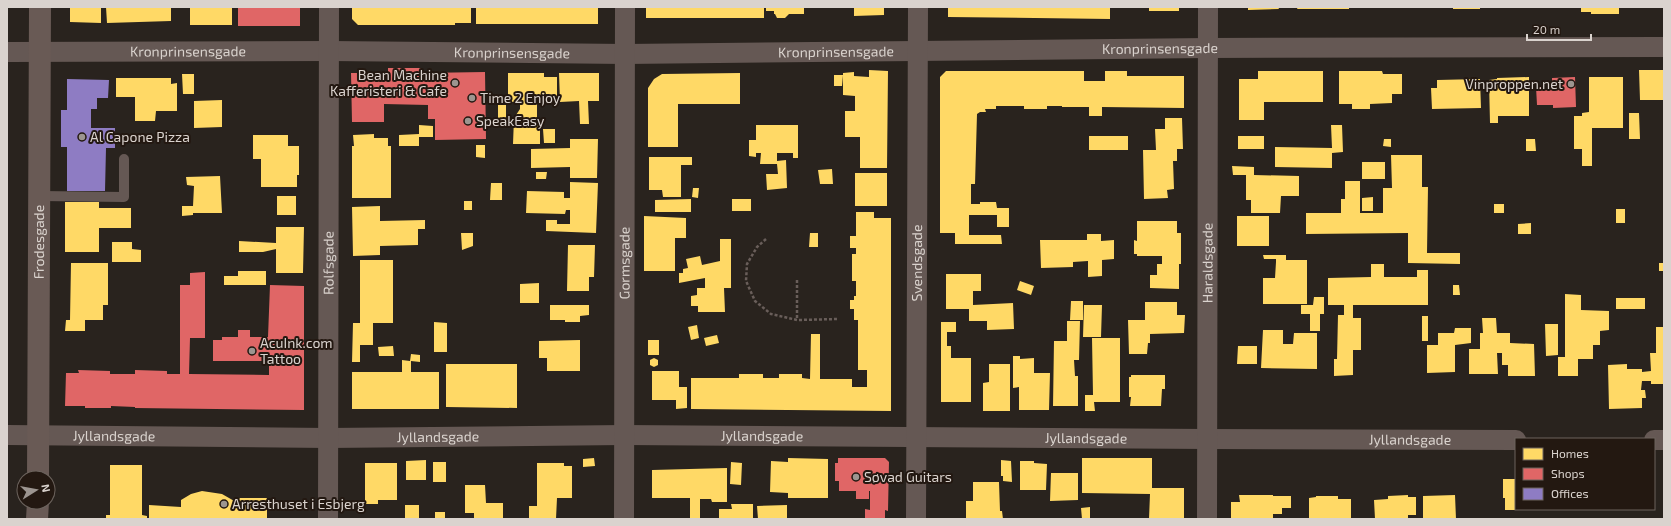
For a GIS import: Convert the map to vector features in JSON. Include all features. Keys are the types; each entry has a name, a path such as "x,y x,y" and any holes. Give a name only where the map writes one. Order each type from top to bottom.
{"main road":[{"name":"Frodesgade","path":"38,470 40,7"}],"street":[{"name":"Rolfsgade","path":"328,519 329,7"},
{"name":"Gormsgade","path":"624,7 624,519"},
{"name":"Svendsgade","path":"916,519 918,7"},
{"name":"Haraldsgade","path":"1207,519 1208,7"},
{"name":"Kronprinsensgade","path":"7,52 330,51 625,54 1208,48 1664,47"},
{"name":"Jyllandsgade","path":"7,435 328,438 624,435 1207,440 1515,440"}],"lane":[{"path":"40,196 124,197 124,159"}],"path":[{"path":"766,239 757,246 747,264 746,281 755,302 771,314 797,320 837,319"},
{"path":"797,280 797,320"}],"building: Homes":[{"path":"70,7 101,7 101,23 70,22"},
{"path":"106,7 171,7 171,21 107,23"},
{"path":"190,7 232,7 232,25 190,25"},
{"path":"352,7 471,7 471,23 455,23 455,25 358,25 352,19"},
{"path":"476,7 598,7 598,24 476,24"},
{"path":"646,7 764,7 764,18 646,18"},
{"path":"766,7 804,7 804,14 789,14 785,18 777,18 774,11 766,11"},
{"path":"854,7 884,7 884,15 854,16"},
{"path":"948,7 1110,7 1110,19 948,17"},
{"path":"1149,7 1179,7 1179,11 1149,11"},
{"path":"1248,7 1278,7 1279,9 1248,10"},
{"path":"1298,7 1349,7 1349,9 1297,9"},
{"path":"1453,7 1480,7 1480,9 1453,9"},
{"path":"1581,7 1619,7 1619,14 1591,14 1591,12 1581,12"},
{"path":"869,70 888,71 887,168 860,168 860,137 845,137 845,111 855,111 855,96 843,95 843,73 854,72 854,76 869,77"},
{"path":"1639,70 1664,70 1664,100 1640,100"},
{"path":"946,71 1084,71 1084,81 1105,81 1105,71 1127,71 1127,76 1184,76 1184,108 1102,107 1102,116 1089,116 1089,107 1047,106 1047,109 1024,109 1024,106 996,106 996,109 985,109 986,112 980,112 977,114 975,184 971,184 971,204 980,204 980,202 996,202 997,208 1009,208 1009,227 997,227 997,215 969,215 969,235 1001,235 1002,244 955,244 955,233 940,233 940,77"},
{"path":"1258,71 1323,71 1323,102 1264,102 1264,120 1239,120 1239,79 1258,79"},
{"path":"1339,71 1382,71 1383,74 1402,74 1402,94 1392,94 1392,103 1370,104 1370,109 1352,109 1352,104 1339,104"},
{"path":"508,73 544,73 544,77 557,77 557,101 549,102 549,94 544,94 544,101 537,101 537,117 540,121 540,144 513,144 514,118 520,109 520,102 508,102"},
{"path":"559,73 599,73 599,101 588,101 589,124 580,124 579,101 560,102"},
{"path":"740,73 740,104 678,104 678,147 648,147 648,88 654,79 662,74"},
{"path":"182,74 194,74 194,94 183,94"},
{"path":"834,75 843,75 842,86 834,86"},
{"path":"1529,77 1529,116 1498,116 1498,123 1490,123 1489,80 1497,78"},
{"path":"1589,77 1623,77 1623,128 1592,128 1592,166 1582,166 1582,149 1574,149 1574,116 1582,116 1582,113 1589,112"},
{"path":"116,78 171,78 171,84 177,83 177,111 156,111 155,121 135,121 135,97 116,97"},
{"path":"1480,79 1481,108 1432,109 1431,88 1437,88 1437,80"},
{"path":"222,100 222,127 194,128 194,101"},
{"path":"498,105 506,105 506,118 504,119 504,126 498,126"},
{"path":"1629,113 1639,113 1640,139 1629,139"},
{"path":"1165,118 1182,118 1183,149 1177,149 1177,161 1173,161 1174,189 1167,190 1168,198 1144,199 1143,150 1156,150 1155,129 1165,129"},
{"path":"419,125 433,126 433,137 419,137 419,146 399,146 399,135 419,134"},
{"path":"756,125 798,125 798,158 793,158 793,153 777,153 777,161 786,160 787,188 767,190 766,174 778,174 777,164 760,164 761,153 756,153 756,157 749,156 749,140 756,140"},
{"path":"1331,125 1342,125 1343,152 1332,153 1332,168 1275,167 1275,147 1332,148"},
{"path":"543,129 555,129 555,143 544,143"},
{"path":"374,134 374,138 388,138 388,146 391,146 391,198 352,198 353,135"},
{"path":"253,135 288,135 288,146 299,146 299,175 297,175 297,187 261,187 261,159 253,159"},
{"path":"1089,136 1128,136 1128,150 1089,150"},
{"path":"1238,136 1264,136 1264,149 1238,149"},
{"path":"570,139 598,139 597,178 570,178 570,167 531,168 531,149 570,148"},
{"path":"1384,139 1391,139 1391,147 1383,146"},
{"path":"1526,139 1535,139 1536,151 1526,151"},
{"path":"476,145 485,145 485,158 476,157"},
{"path":"1391,155 1422,155 1422,187 1428,187 1427,253 1460,253 1460,264 1408,263 1408,233 1306,234 1306,213 1341,213 1341,199 1345,199 1345,181 1360,181 1360,213 1383,213 1383,188 1392,188"},
{"path":"649,157 692,157 692,165 681,165 681,197 663,197 662,190 649,190"},
{"path":"1362,162 1385,162 1385,179 1362,179"},
{"path":"1232,166 1254,167 1254,175 1299,176 1299,196 1281,196 1280,213 1251,213 1251,200 1246,200 1246,175 1233,175"},
{"path":"832,169 833,184 820,184 818,170"},
{"path":"536,172 547,172 546,179 536,179"},
{"path":"855,173 887,173 887,206 855,206"},
{"path":"220,176 222,213 193,213 193,215 182,216 182,206 193,206 194,186 187,185 186,177"},
{"path":"570,182 598,183 596,233 546,231 546,220 557,220 557,224 570,224 570,210 566,210 565,214 526,213 527,191 564,192 564,198 570,198"},
{"path":"491,183 502,183 502,200 490,200"},
{"path":"693,188 699,188 698,198 692,197"},
{"path":"277,196 296,196 296,215 277,215"},
{"path":"1373,197 1373,211 1362,211 1362,198"},
{"path":"691,199 691,212 655,212 655,200"},
{"path":"732,199 751,199 751,211 732,211"},
{"path":"464,201 472,201 472,210 464,210"},
{"path":"65,202 99,202 99,208 131,208 131,228 99,228 99,252 65,252"},
{"path":"1494,204 1504,204 1504,213 1494,213"},
{"path":"380,206 380,221 425,220 425,229 418,229 418,245 380,246 380,255 353,256 352,207"},
{"path":"1616,209 1625,209 1625,223 1616,223"},
{"path":"856,212 874,212 874,218 891,218 891,411 691,409 691,378 739,378 739,374 763,374 763,378 779,378 779,374 802,374 802,378 810,379 811,334 820,334 820,379 852,379 852,387 867,387 867,370 858,370 858,320 854,320 854,309 850,309 850,300 854,300 854,296 856,296 856,281 852,281 852,254 856,254 856,248 850,248 850,236 856,236"},
{"path":"644,216 686,218 686,238 675,238 675,271 644,271"},
{"path":"1237,216 1269,216 1269,246 1237,246"},
{"path":"1137,221 1177,221 1177,233 1181,233 1179,289 1150,288 1150,275 1157,275 1157,264 1162,264 1162,256 1137,256 1137,254 1134,254 1134,240 1137,241"},
{"path":"1531,223 1531,234 1518,234 1518,224"},
{"path":"276,227 304,227 303,273 276,273 276,249 263,252 239,252 239,241 276,243"},
{"path":"461,233 473,233 473,246 462,250"},
{"path":"810,233 818,233 818,247 809,247"},
{"path":"1087,234 1101,234 1101,241 1114,240 1114,259 1102,260 1102,276 1088,277 1088,261 1073,262 1073,267 1041,268 1040,240 1087,240"},
{"path":"720,239 731,239 731,288 724,288 725,312 698,312 698,306 691,306 691,296 697,295 697,288 705,288 705,278 679,283 679,273 683,273 683,269 688,268 686,259 700,256 702,265 720,261"},
{"path":"112,242 132,242 132,249 141,250 141,262 112,262"},
{"path":"568,245 595,245 594,277 589,277 589,291 567,291"},
{"path":"1263,255 1286,255 1286,260 1307,260 1307,304 1263,304 1263,278 1275,278 1276,259 1264,259"},
{"path":"360,260 393,260 393,323 373,323 373,345 360,345 360,362 352,362 353,323 360,323"},
{"path":"71,263 108,263 108,305 103,305 103,320 85,320 85,331 65,331 66,320 70,320"},
{"path":"1659,263 1664,263 1664,271 1659,271"},
{"path":"1371,264 1384,264 1384,277 1417,277 1417,270 1428,270 1428,305 1353,305 1353,318 1361,318 1361,350 1353,350 1353,375 1334,376 1334,359 1337,359 1338,315 1344,315 1344,305 1328,305 1328,278 1371,277"},
{"path":"238,271 266,271 266,285 224,285 224,276 238,276"},
{"path":"946,274 981,274 981,291 973,291 973,305 1013,303 1014,329 987,330 987,321 969,321 969,309 946,309"},
{"path":"1020,281 1034,286 1031,295 1017,290"},
{"path":"539,283 539,303 520,303 520,284"},
{"path":"1453,285 1459,285 1460,295 1453,295"},
{"path":"1565,294 1581,295 1581,310 1609,311 1609,330 1600,331 1600,345 1593,345 1593,359 1578,359 1578,376 1558,376 1558,357 1565,357"},
{"path":"1314,297 1324,297 1324,314 1320,314 1320,331 1310,331 1310,314 1301,314 1301,305 1313,305"},
{"path":"1616,298 1645,298 1645,309 1616,309"},
{"path":"1071,301 1083,301 1083,320 1070,320"},
{"path":"1145,302 1177,302 1177,315 1185,315 1184,333 1150,334 1150,343 1148,343 1147,354 1129,354 1128,320 1145,320"},
{"path":"550,305 589,305 589,315 580,316 580,322 550,320"},
{"path":"1084,305 1102,305 1101,337 1083,337"},
{"path":"1422,316 1428,316 1428,341 1422,341"},
{"path":"1482,318 1496,318 1497,333 1510,333 1510,343 1534,344 1535,376 1508,376 1508,365 1502,365 1502,353 1497,353 1498,374 1469,374 1469,349 1480,349 1480,333 1483,333"},
{"path":"1067,321 1080,321 1079,360 1074,360 1075,376 1078,376 1078,406 1053,406 1054,341 1067,341"},
{"path":"434,322 447,323 447,352 434,352"},
{"path":"941,322 956,322 956,332 947,332 947,346 951,346 951,358 971,358 971,402 941,402"},
{"path":"1545,324 1558,324 1558,355 1546,356"},
{"path":"697,325 699,338 691,340 688,327"},
{"path":"1656,327 1664,327 1664,384 1651,384 1651,381 1642,381 1641,390 1645,390 1646,398 1642,398 1642,408 1609,409 1608,365 1627,364 1627,369 1642,369 1642,372 1651,371 1650,353 1656,353"},
{"path":"1455,328 1471,328 1471,343 1455,345 1455,372 1427,373 1427,345 1438,345 1438,333 1454,333"},
{"path":"1263,330 1283,330 1283,344 1293,344 1294,333 1317,333 1317,369 1261,368"},
{"path":"717,335 719,343 706,346 704,338"},
{"path":"1092,338 1120,338 1120,402 1094,402 1095,411 1085,411 1085,395 1093,395"},
{"path":"580,340 580,371 547,371 547,358 539,358 539,341"},
{"path":"648,340 659,340 659,355 648,355"},
{"path":"393,346 394,356 379,356 378,347"},
{"path":"1238,346 1257,346 1257,364 1237,364"},
{"path":"411,354 420,355 420,362 411,361 411,372 439,372 439,409 352,409 352,372 402,372 402,360 410,361"},
{"path":"1013,356 1020,356 1020,359 1034,358 1034,373 1050,373 1049,410 1019,410 1019,387 1013,388"},
{"path":"654,358 658,360 658,365 654,367 650,365 650,360"},
{"path":"446,364 517,364 517,408 446,407"},
{"path":"989,364 1010,364 1010,411 983,411 983,383 989,382"},
{"path":"652,371 679,371 679,387 687,387 687,408 676,409 676,400 652,400"},
{"path":"1131,375 1165,375 1165,389 1162,389 1161,406 1130,406 1131,397 1129,397 1129,377 1131,377"},
{"path":"594,458 595,466 583,467 583,459"},
{"path":"788,458 828,459 828,498 788,498 788,493 770,492 771,461 788,462"},
{"path":"1082,458 1152,458 1152,488 1184,488 1184,519 1149,519 1150,494 1082,493"},
{"path":"426,460 426,480 406,480 406,461"},
{"path":"1001,460 1011,461 1012,482 1003,481 1003,476 1001,476"},
{"path":"1020,461 1034,461 1034,463 1047,464 1046,490 1020,490"},
{"path":"433,462 446,462 446,482 433,482"},
{"path":"731,462 742,463 741,485 730,484"},
{"path":"365,463 397,463 397,500 378,500 378,504 365,504"},
{"path":"537,463 564,463 564,466 572,466 572,498 557,498 556,519 529,519 529,506 537,506"},
{"path":"110,465 142,465 142,515 147,516 147,519 106,519 106,515 110,515"},
{"path":"727,468 727,502 712,502 711,499 700,499 700,518 690,518 690,498 652,498 652,470"},
{"path":"1051,473 1078,473 1078,500 1050,501"},
{"path":"1503,479 1515,479 1515,510 1505,510 1505,498 1503,498"},
{"path":"973,482 999,482 1000,511 1002,511 1003,519 966,519 966,501 973,501"},
{"path":"465,485 485,485 486,503 503,503 503,519 474,519 474,513 465,513"},
{"name":"Arresthuset i Esbjerg","path":"202,491 222,494 236,502 240,498 267,498 267,519 149,519 149,505 181,507 181,500 191,494"},
{"path":"1239,495 1291,496 1291,508 1282,508 1282,514 1273,514 1273,519 1231,519 1231,502 1240,502"},
{"path":"1408,495 1408,497 1416,497 1416,515 1408,515 1408,519 1375,519 1374,500 1388,499 1388,496"},
{"path":"1455,495 1456,519 1423,519 1423,496"},
{"path":"1316,496 1338,496 1338,499 1351,499 1351,519 1309,519 1309,498"},
{"path":"731,504 753,504 753,519 719,519 719,509 732,509"},
{"path":"405,505 419,505 419,519 405,519"},
{"path":"787,505 787,519 758,519 757,506"},
{"path":"1090,507 1090,519 1082,519 1081,508"},
{"path":"435,512 445,512 445,519 435,519"}],"building: Shops":[{"path":"238,7 300,7 300,26 238,26"},
{"path":"388,68 421,68 422,73 485,72 486,139 435,140 435,119 428,119 428,105 384,104 384,122 352,122 351,73 388,73"},
{"path":"1575,77 1576,107 1553,108 1553,105 1537,105 1536,87 1552,87 1552,78"},
{"path":"205,272 205,338 190,338 189,374 269,375 269,361 213,361 213,340 222,340 222,337 238,337 238,330 250,330 250,337 268,337 270,285 304,286 304,410 135,408 111,406 111,408 85,408 85,406 65,406 66,373 79,373 78,370 110,371 110,374 135,374 135,370 167,371 167,374 180,374 180,285 190,285 190,273"},
{"path":"838,458 885,458 889,462 888,511 885,510 885,519 865,519 865,509 870,510 870,491 869,499 856,499 856,491 839,491 839,481 835,481 835,463 838,463"}],"building: Offices":[{"path":"67,79 109,80 108,98 97,98 97,109 91,109 91,128 115,128 115,148 106,148 105,191 67,191 67,147 61,147 61,110 67,110"}],"place":[{"name":"Bean Machine Kafferisteri & Cafe","path":"455,83"},
{"name":"Vinproppen.net","path":"1571,84"},
{"name":"Time 2 Enjoy","path":"472,98"},
{"name":"SpeakEasy","path":"468,121"},
{"name":"Al Capone Pizza","path":"82,137"},
{"name":"AcuInk.com Tattoo","path":"252,351"},
{"name":"Søvad Guitars","path":"856,477"},
{"name":"Arresthuset i Esbjerg","path":"224,504"}]}
